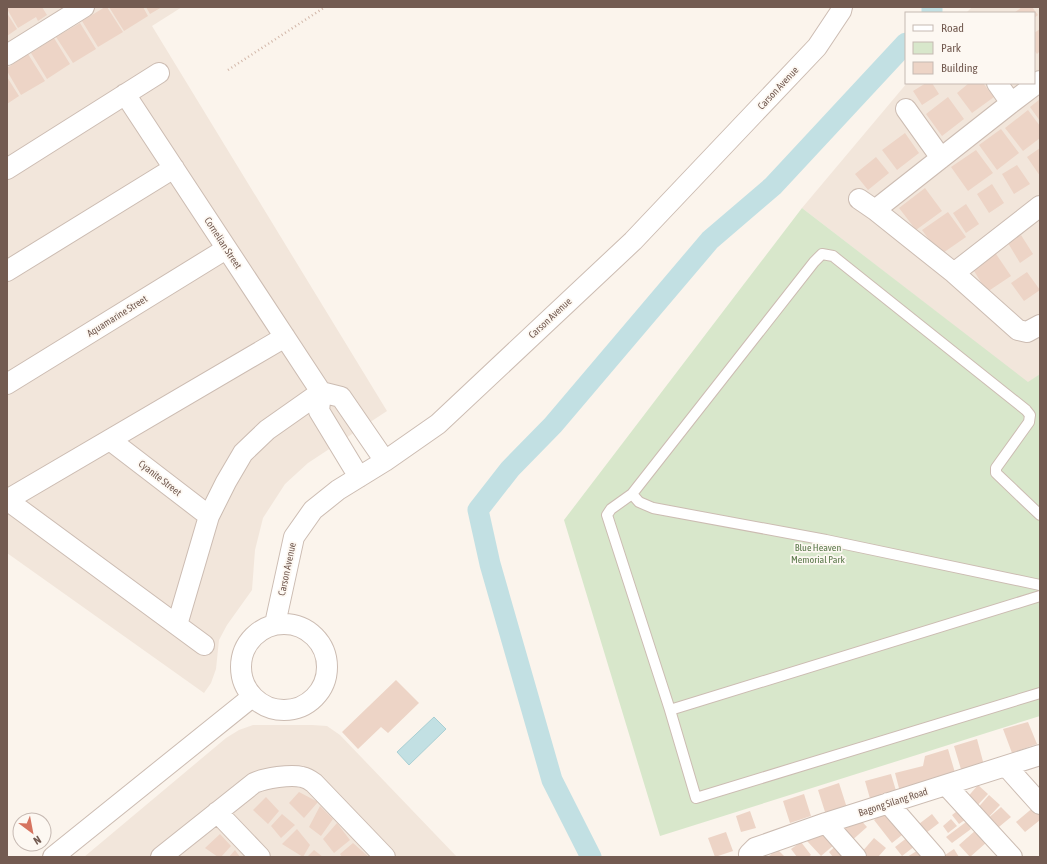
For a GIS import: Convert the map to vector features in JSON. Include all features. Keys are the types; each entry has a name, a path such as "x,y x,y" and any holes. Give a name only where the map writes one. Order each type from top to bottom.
{"street":[{"path":"7,55 84,7"},
{"name":"Carson Avenue","path":"275,624 294,536 313,510 338,490 385,461 438,424 633,241 817,47 841,11 842,7"},
{"path":"7,169 159,73"},
{"path":"875,210 1040,82"},
{"path":"998,84 1011,103"},
{"name":"Cornelian Street","path":"125,94 320,392"},
{"path":"906,109 941,158"},
{"path":"7,271 174,168"},
{"path":"858,199 875,210 954,273 1018,330 1027,332 1040,325"},
{"path":"954,273 1040,206"},
{"name":"Aquamarine Street","path":"7,384 226,249"},
{"path":"204,645 7,500 285,337"},
{"path":"178,626 209,516 243,453 267,430 320,392 341,397 385,461"},
{"path":"320,392 318,411 359,476"},
{"name":"Cyanite Street","path":"110,440 209,516"},
{"path":"275,624 298,625 317,637 328,658 327,680 314,700 294,710 271,709 252,697 242,681 240,663 246,646 258,632 275,624"},
{"path":"53,857 252,697"},
{"name":"Bagong Silang Road","path":"749,855 755,848 1040,755"},
{"path":"1006,766 1040,804"},
{"path":"161,857 254,783 261,780 274,778 301,776 314,782 385,857"},
{"path":"946,785 1012,857"},
{"path":"888,804 935,857"},
{"path":"217,812 260,857"},
{"path":"826,824 856,857"}],"lane":[{"path":"1040,515 996,473 996,468 1029,422 1030,415 1026,410 833,256 822,254 632,494 611,509 607,515 670,710 696,798 1040,693"},
{"path":"632,494 639,502 653,508 826,540 1040,585"},
{"path":"670,710 1040,596"}],"path":[{"path":"228,70 325,7"}],"shaded area":[{"path":"7,7 182,7 152,26 387,411 308,463 285,484 263,518 255,550 252,590 227,625 219,640 216,669 211,683 204,693 7,553"},
{"path":"972,7 1040,7 1040,374 1028,383 802,208 906,84 1035,84 1035,12 967,12"},
{"path":"253,725 327,726 340,735 457,857 84,857 226,738 239,730"}],"green space":[{"name":"Blue Heaven Memorial Park","path":"802,208 1028,382 1040,374 1040,716 660,836 564,520"}],"water":[{"path":"434,717 446,729 409,765 397,752"}],"building":[{"path":"7,7 42,7 47,15 38,21 36,17 18,28"},
{"path":"107,7 123,32 98,47 82,21"},
{"path":"109,7 143,7 148,16 124,31"},
{"path":"146,7 162,7 150,14"},
{"path":"1022,7 1032,7 1038,15 1035,17 1035,12 1015,12"},
{"path":"7,13 17,29 7,36"},
{"path":"80,23 96,49 73,63 56,37"},
{"path":"1040,29 1040,51 1037,54 1035,51 1035,32"},
{"path":"54,38 70,64 47,79 31,53"},
{"path":"28,54 45,81 21,95 7,71 7,68"},
{"path":"7,77 19,96 7,104"},
{"path":"924,84 933,84 939,94 922,105 913,91"},
{"path":"968,84 984,84 994,97 972,113 957,93"},
{"path":"948,97 964,119 942,136 926,114"},
{"path":"1040,99 1040,121 1030,107"},
{"path":"1028,110 1040,126 1040,138 1023,151 1005,128"},
{"path":"1001,129 1019,153 997,170 979,145"},
{"path":"905,133 919,153 897,170 882,150"},
{"path":"1040,148 1040,176 1027,157"},
{"path":"976,150 993,173 968,191 951,167"},
{"path":"876,157 889,173 868,190 855,174"},
{"path":"1017,165 1030,184 1014,194 1002,174"},
{"path":"992,184 1004,203 989,213 977,194"},
{"path":"925,188 942,211 916,230 899,208"},
{"path":"966,204 979,224 966,233 953,213"},
{"path":"948,212 966,237 940,255 922,230"},
{"path":"1021,235 1033,254 1020,263 1008,243"},
{"path":"994,251 1011,276 987,292 971,266"},
{"path":"1027,272 1040,290 1024,301 1011,283"},
{"path":"396,680 419,703 388,733 381,727 358,749 342,732"},
{"path":"1028,722 1037,744 1012,753 1003,729"},
{"path":"977,739 985,769 963,776 954,746"},
{"path":"948,749 956,776 900,792 895,773 923,766 925,756"},
{"path":"891,774 897,794 871,802 865,781"},
{"path":"839,783 847,808 826,815 818,790"},
{"path":"978,785 988,794 974,809 965,800"},
{"path":"299,792 318,802 304,818 289,803"},
{"path":"804,794 811,816 790,823 783,801"},
{"path":"989,795 1000,805 986,820 1001,807 1011,817 994,831 975,811"},
{"path":"266,797 279,811 268,824 253,810"},
{"path":"320,806 333,819 321,836 309,827"},
{"path":"1035,806 1040,812 1040,820 1025,832 1016,822"},
{"path":"889,808 907,831 892,843 874,820"},
{"path":"961,808 969,817 959,824 952,815"},
{"path":"750,811 756,828 741,832 736,816"},
{"path":"282,814 295,825 281,838 271,826"},
{"path":"932,814 939,823 922,836 915,827"},
{"path":"857,816 867,827 849,843 839,833"},
{"path":"951,819 957,826 948,833 943,826"},
{"path":"966,822 971,829 952,843 946,837"},
{"path":"337,823 350,840 334,853 323,839"},
{"path":"297,829 310,845 303,857 282,844"},
{"path":"821,829 834,845 821,856 807,841"},
{"path":"976,830 987,842 970,857 959,845"},
{"path":"726,832 733,851 715,857 708,838"},
{"path":"220,834 231,846 221,857 218,857 205,848"},
{"path":"908,837 915,846 902,856 895,847"},
{"path":"874,838 886,848 878,857 865,857 861,853"},
{"path":"801,842 811,855 808,857 797,857 791,849"},
{"path":"353,843 369,857 342,857 340,854"},
{"path":"839,843 851,857 833,857 829,852"},
{"path":"777,849 785,857 768,857"},
{"path":"920,849 925,857 907,857"},
{"path":"954,849 959,857 942,857"},
{"path":"235,850 240,857 229,857"},
{"path":"314,850 323,857 307,857"}],"waterway":[{"path":"932,7 932,12"},
{"path":"591,857 552,780 490,564 478,510 510,469 553,425 710,240 773,186 905,44"}]}
